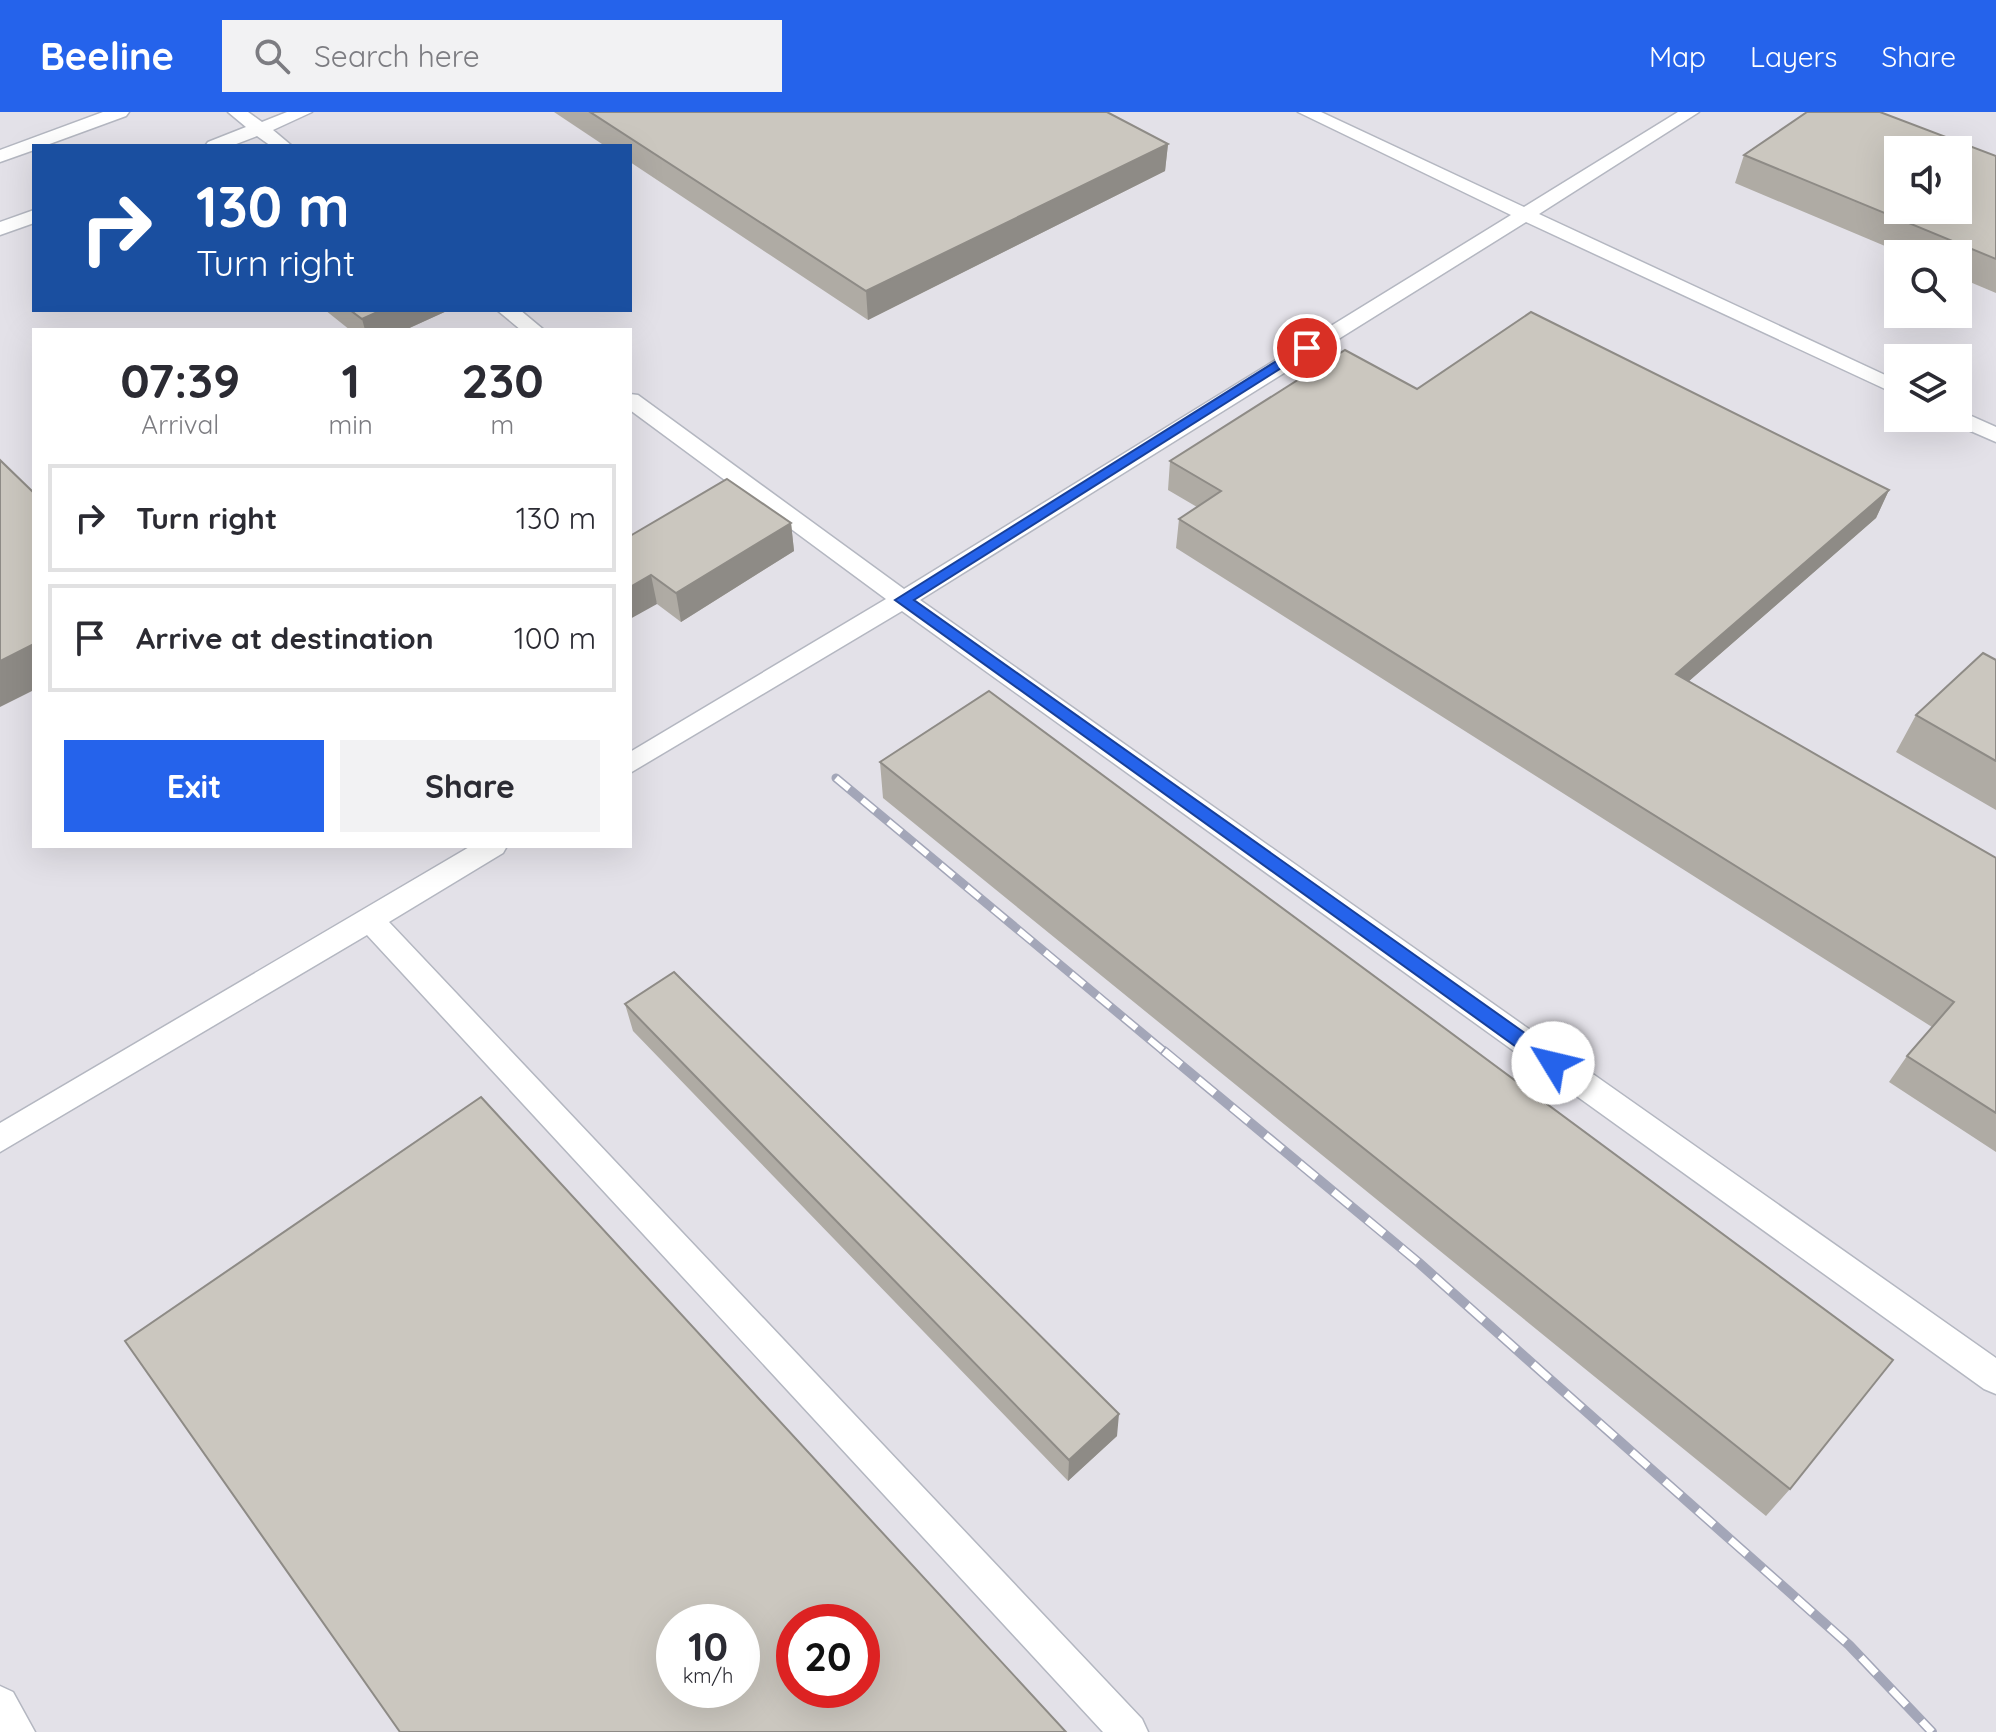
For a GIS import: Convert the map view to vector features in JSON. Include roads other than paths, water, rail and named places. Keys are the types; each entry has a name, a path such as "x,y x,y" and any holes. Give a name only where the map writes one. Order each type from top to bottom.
{"lane":[{"path":"33,144 120,112"},
{"path":"237,112 280,144"},
{"path":"219,144 303,112"},
{"path":"1307,112 1884,382"},
{"path":"632,763 903,600 1690,112"},
{"path":"0,156 32,144"},
{"path":"0,229 32,217"},
{"path":"510,312 531,328"},
{"path":"632,401 903,600 1996,1378"},
{"path":"1972,424 1996,435"},
{"path":"0,1139 490,848"},
{"path":"370,920 1129,1732"},
{"path":"0,1705 16,1732"}],"railway":[{"path":"836,778 1166,1053"},
{"path":"1164,1051 1418,1262 1849,1645 1932,1732"}]}
